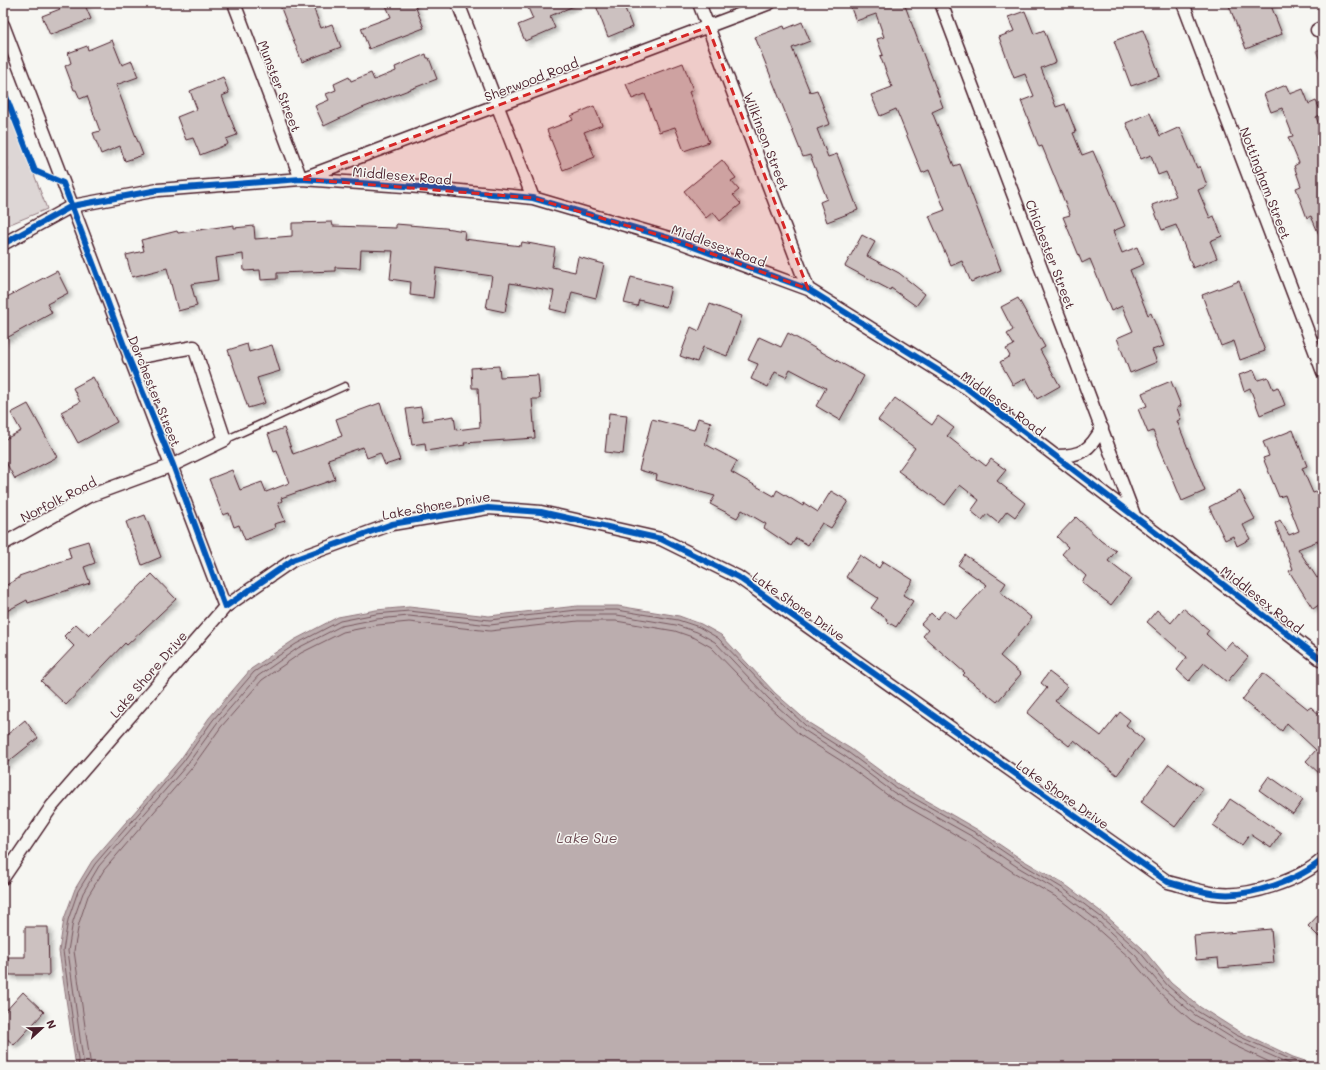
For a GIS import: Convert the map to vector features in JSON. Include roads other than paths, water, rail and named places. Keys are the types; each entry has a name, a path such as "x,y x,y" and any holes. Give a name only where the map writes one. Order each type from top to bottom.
{"street":[{"name":"Munster Street","path":"234,3 301,179"},
{"path":"458,3 533,198"},
{"name":"Wilkinson Street","path":"700,3 808,289"},
{"name":"Sherwood Road","path":"301,179 770,3"},
{"name":"Chichester Street","path":"941,3 1134,515"},
{"name":"Nottingham Street","path":"1183,3 1323,372"},
{"name":"Dorchester Street","path":"3,25 129,359 173,465 225,607"},
{"name":"Middlesex Road","path":"3,244 72,206 158,190 301,179 420,187 533,198 669,238 808,289 968,389 1323,661"},
{"path":"129,359 194,347 226,440"},
{"path":"1056,456 1073,456 1087,449 1094,442 1102,428"},
{"name":"Norfolk Road","path":"3,544 89,496 173,465 226,440"},
{"name":"Lake Shore Drive","path":"3,878 52,806 225,607 293,560 392,524 488,508 541,512 661,539 738,577 1168,882 1220,894 1265,890 1320,865"}],"lane":[{"path":"226,440 345,386"}],"water":[{"path":"3,152 8,169 3,201"},
{"name":"Lake Sue","path":"577,606 618,606 679,616 701,624 721,635 775,693 809,723 851,749 898,784 978,830 1021,859 1067,886 1104,914 1142,948 1171,983 1200,1007 1238,1031 1293,1057 1323,1067 76,1067 59,951 64,919 75,889 92,861 180,760 209,718 251,669 294,640 338,617 376,610 409,607 489,616"}]}
